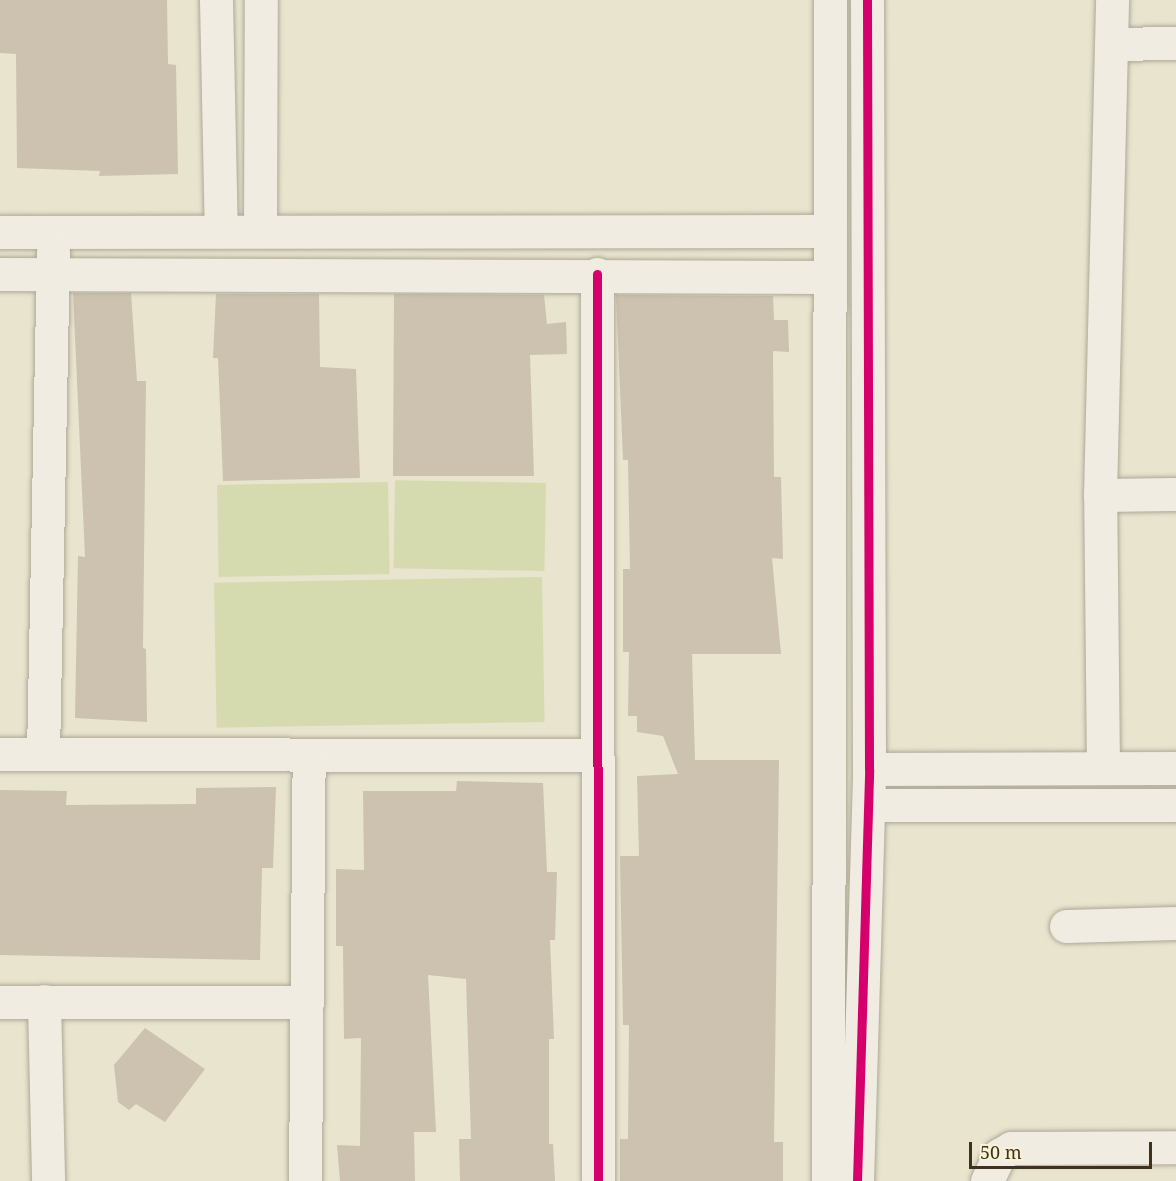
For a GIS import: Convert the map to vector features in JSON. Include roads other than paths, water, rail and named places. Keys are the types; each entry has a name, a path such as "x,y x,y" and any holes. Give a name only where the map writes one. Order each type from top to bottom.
{"street":[{"path":"216,0 222,231"},
{"path":"260,231 261,0"},
{"path":"830,0 827,231 830,277 844,1130 857,1181"},
{"path":"828,1181 844,1130 869,805 867,0"},
{"path":"1103,767 1101,495 1112,0"},
{"path":"1111,44 1176,43"},
{"path":"43,754 54,231"},
{"path":"0,232 827,231"},
{"path":"0,274 597,274 830,277"},
{"path":"597,274 598,1181"},
{"path":"832,483 868,483"},
{"path":"1101,495 1176,495"},
{"path":"0,754 309,758 597,755"},
{"path":"305,1181 309,758"},
{"path":"870,769 1176,768"},
{"path":"869,805 1176,805"},
{"path":"1066,926 1176,923"},
{"path":"44,1001 48,1181"},
{"path":"0,1002 307,1002"},
{"path":"987,1181 999,1155 1011,1148 1176,1147"}]}
